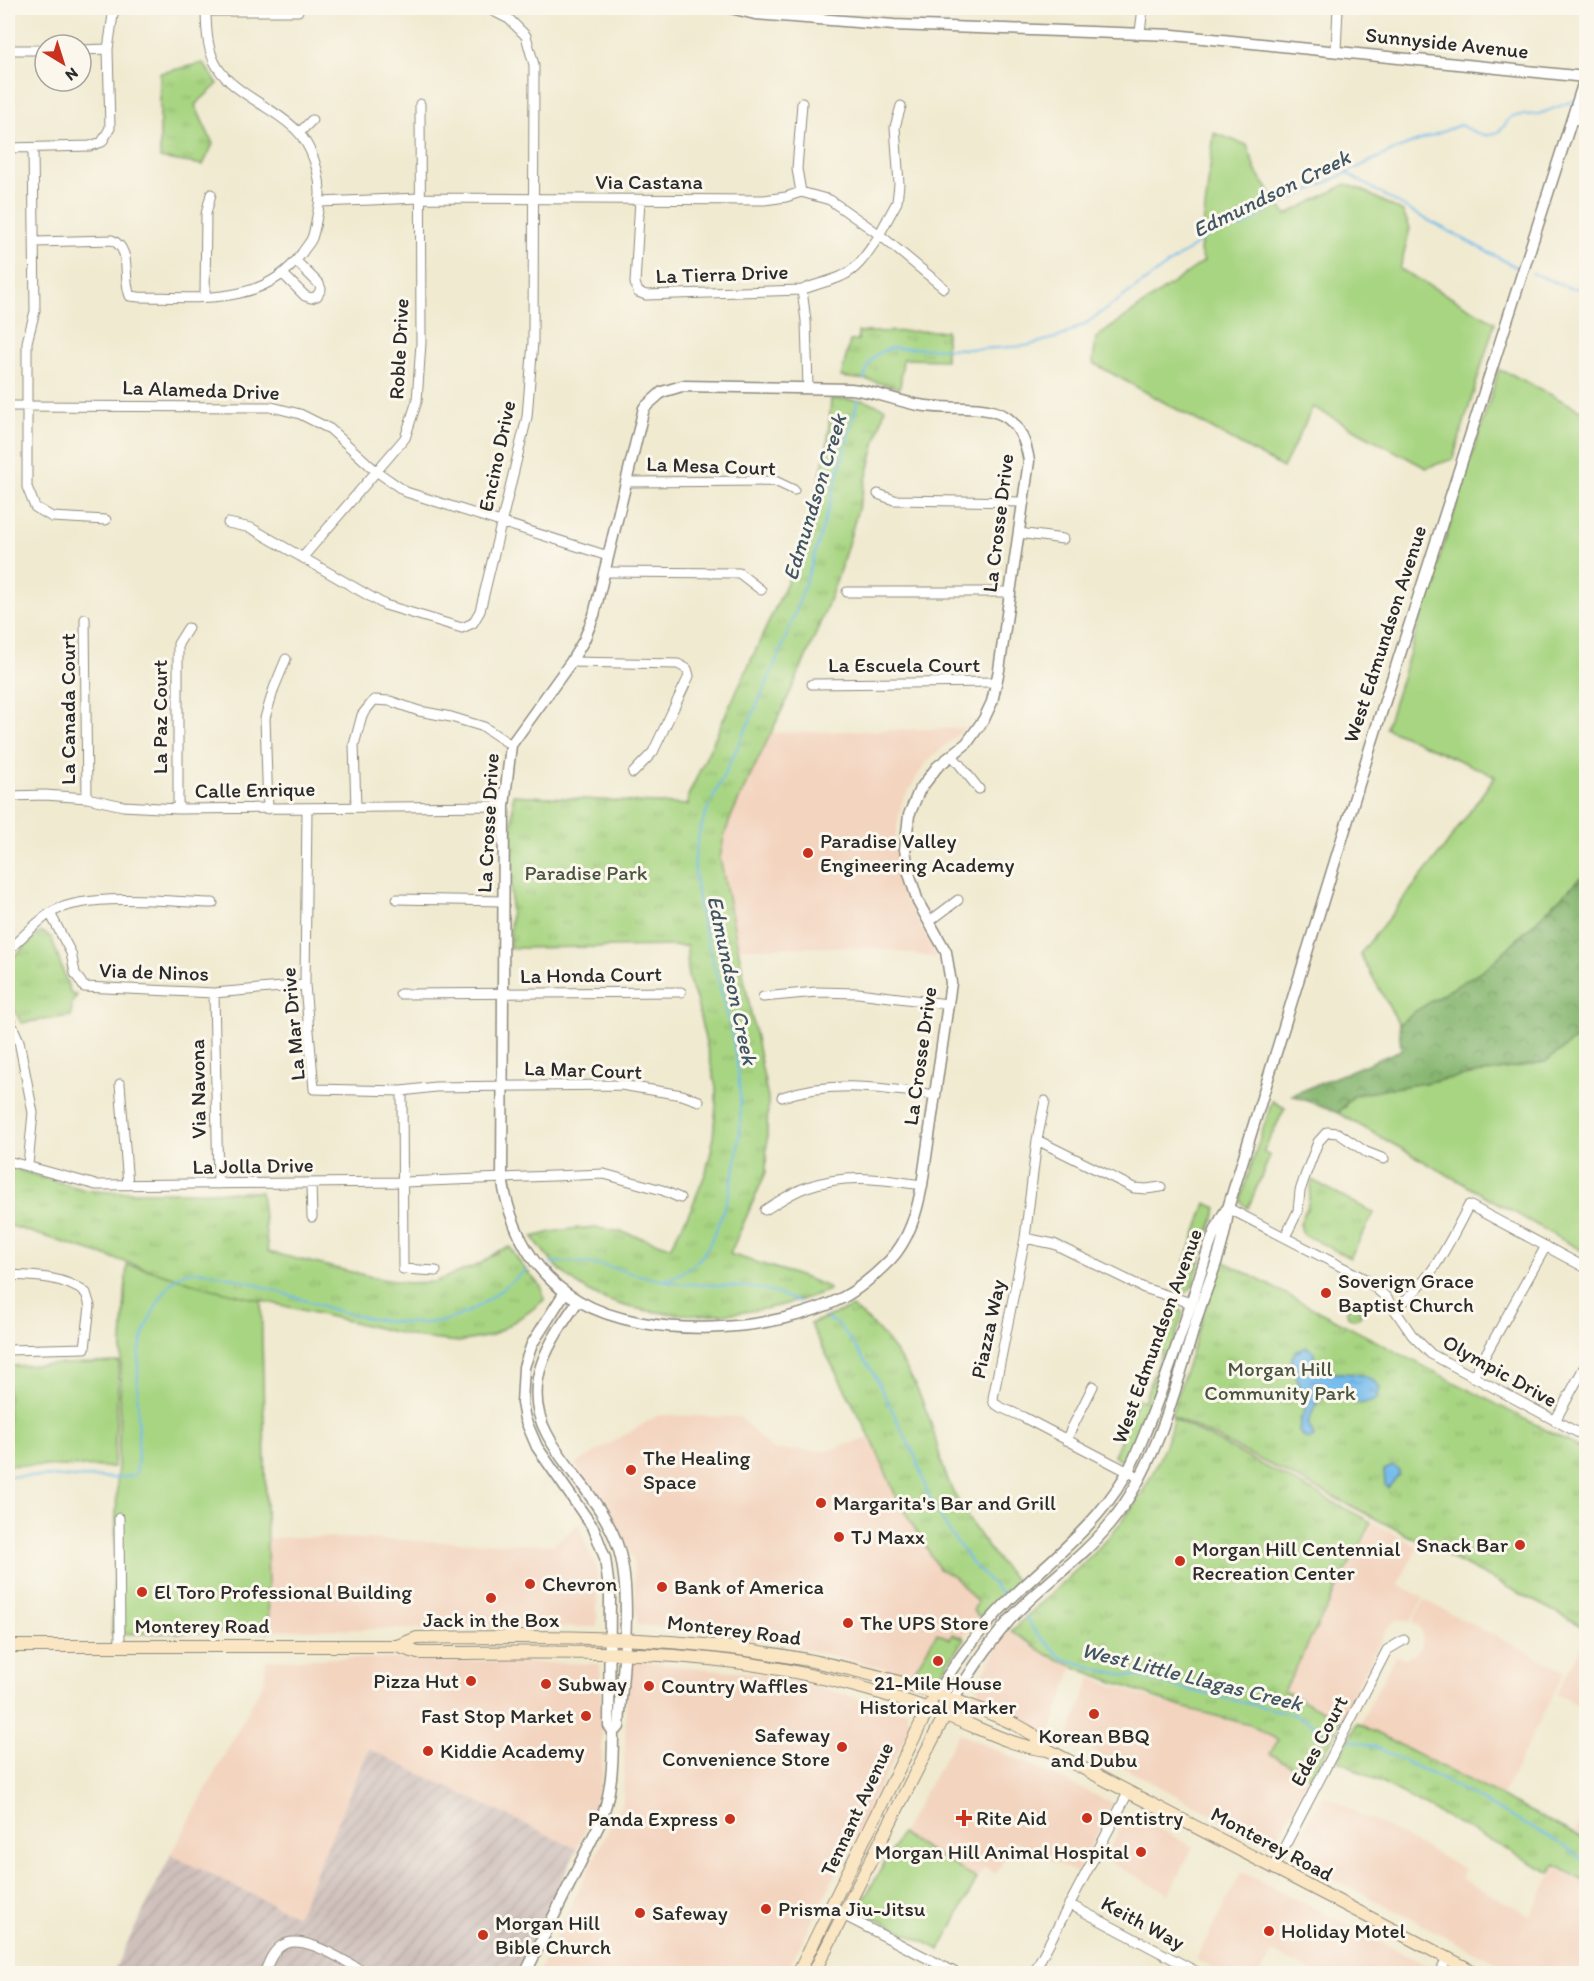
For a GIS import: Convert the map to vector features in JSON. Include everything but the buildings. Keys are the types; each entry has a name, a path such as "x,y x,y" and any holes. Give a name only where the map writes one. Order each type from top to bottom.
{"main road":[{"name":"Monterey Road","path":"396,1646 417,1638 624,1638 711,1644 785,1655 878,1676 953,1700 1028,1731 1048,1750 1478,1974"},
{"name":"Monterey Road","path":"8,1646 396,1646 418,1653 617,1652 683,1656 783,1670 850,1685 945,1714 1028,1748 1048,1750"},
{"name":"Tennant Avenue","path":"798,1974 936,1694"},
{"name":"Tennant Avenue","path":"813,1974 953,1700"}],"street":[{"path":"8,148 90,146 102,142 110,128 108,50 114,8"},
{"name":"Encino Drive","path":"228,523 251,528 386,605 462,628 473,624 480,610 527,417 533,342 534,65 526,36 509,19 487,8"},
{"name":"Sunnyside Avenue","path":"731,8 755,14 894,25 1140,32 1586,76"},
{"path":"1140,32 1143,8"},
{"path":"1336,51 1338,8"},
{"path":"35,242 112,240 120,244 124,251 126,288 130,296 237,295 262,287 283,274 296,261 312,238 320,202 318,172 307,145 299,133 281,117 232,86 215,64 207,43 206,9 298,11"},
{"path":"8,51 33,50"},
{"path":"93,50 108,50"},
{"name":"West Edmundson Avenue","path":"953,1700 1006,1624 1098,1537 1119,1511 1140,1478 1156,1442 1227,1223 1228,1208 1360,777 1586,76"},
{"path":"801,192 797,169 802,103"},
{"name":"Roble Drive","path":"303,557 405,438 417,401 421,343 420,104"},
{"name":"La Tierra Drive","path":"640,200 636,283 638,292 646,295 802,290 814,284 844,276 855,268 879,235 897,202 899,184 895,127 901,106"},
{"path":"1572,117 1587,124"},
{"path":"299,133 312,120"},
{"path":"33,148 35,311 27,342 27,487 34,507 52,517 106,520"},
{"name":"Via Castana","path":"320,202 420,198 764,200 801,192 830,200 879,235 944,288"},
{"path":"206,296 206,214 211,194"},
{"path":"283,274 305,296 311,298 318,296 321,289 319,284 296,261"},
{"path":"802,290 806,321 808,388"},
{"name":"La Crosse Drive","path":"682,386 865,390 939,408 978,407 998,412 1010,419 1026,443 1029,461 1024,501 992,702 976,732 937,768 919,791 909,815 906,849 908,870 918,902 946,952 951,983 918,1207 911,1226 891,1259 853,1292 814,1309 768,1322 696,1328 625,1319 578,1301 565,1292 532,1258 522,1243 507,1205 502,1178 504,806 511,745 571,662 584,640 594,615 626,482 644,408 662,392 682,386"},
{"name":"La Alameda Drive","path":"8,406 272,407 300,414 330,429 376,471 406,492 608,556"},
{"name":"La Mesa Court","path":"626,482 775,481 795,490"},
{"path":"878,494 894,500 1024,501"},
{"path":"1019,533 1063,539"},
{"path":"604,572 739,573 761,590"},
{"path":"847,592 1010,592"},
{"name":"La Canada Court","path":"85,619 87,798"},
{"name":"La Paz Court","path":"178,809 178,644 188,628"},
{"path":"268,809 265,718 286,659"},
{"path":"571,662 678,664 687,669 689,676 653,752 633,773"},
{"name":"La Escuela Court","path":"812,684 997,682"},
{"path":"356,807 354,745 362,715 374,700 390,701 419,711 451,717 484,727 511,745"},
{"path":"952,755 979,789"},
{"name":"Calle Enrique","path":"8,796 45,795 87,798 123,806 178,809 504,806"},
{"name":"La Mar Drive","path":"308,808 305,985 314,1089 402,1091 435,1087 502,1085"},
{"path":"397,898 503,901"},
{"path":"8,950 50,913 74,903 94,900 213,903"},
{"path":"930,921 958,900"},
{"name":"Via de Ninos","path":"50,913 70,953 75,973 84,987 214,993 305,985"},
{"name":"La Honda Court","path":"400,994 681,992"},
{"path":"763,997 816,992 858,993 947,1004"},
{"name":"Via Navona","path":"214,993 218,1184"},
{"path":"8,1016 19,1041 33,1113 28,1165"},
{"path":"120,1084 128,1185"},
{"name":"La Mar Court","path":"502,1085 621,1084 682,1095 699,1101"},
{"path":"782,1097 800,1091 846,1086 889,1088 936,1095"},
{"path":"402,1091 403,1269 436,1271"},
{"name":"Piazza Way","path":"1045,1101 1037,1140 1025,1238 993,1398 994,1403 1140,1478"},
{"path":"1285,1237 1298,1211 1300,1191 1318,1142 1327,1132 1338,1133 1366,1152 1384,1160"},
{"path":"1037,1140 1134,1188 1161,1187"},
{"name":"La Jolla Drive","path":"8,1161 28,1165 78,1182 96,1185 404,1182 604,1174 662,1190 680,1198"},
{"path":"765,1210 805,1188 849,1177 876,1178 922,1185"},
{"path":"311,1183 312,1217"},
{"path":"1395,1309 1422,1286 1434,1270 1469,1205 1587,1268"},
{"name":"West Edmundson Avenue","path":"936,1694 977,1635 1007,1602 1088,1528 1114,1495 1128,1471 1167,1377 1220,1220 1228,1208"},
{"name":"Olympic Drive","path":"1228,1208 1365,1279 1386,1297 1412,1335 1426,1350 1587,1437"},
{"path":"1025,1238 1054,1244 1144,1288 1191,1304 1195,1307 1191,1322 1193,1332"},
{"path":"1473,1377 1546,1246"},
{"path":"8,1275 52,1278 76,1286 86,1293 90,1306 85,1348 8,1350"},
{"path":"565,1292 529,1351 522,1383 522,1402 528,1426 537,1447 587,1518 603,1549 608,1573 610,1638 617,1652"},
{"path":"525,1974 604,1813 612,1778 613,1731 609,1726 617,1652 624,1638 622,1564 613,1533 600,1510 547,1435 537,1400 538,1376 542,1360 556,1333 578,1301"},
{"path":"1555,1421 1587,1364"},
{"path":"1066,1440 1093,1386"},
{"path":"119,1518 120,1646"},
{"name":"Edes Court","path":"1274,1867 1387,1650 1404,1640"},
{"path":"1033,1974 1129,1791"},
{"name":"Keith Way","path":"1069,1904 1201,1974"},
{"path":"831,1910 958,1974"},
{"path":"264,1974 274,1952 293,1940 306,1941 368,1974"},
{"path":"1439,1974 1448,1958"}],"shaded area":[{"name":"Paradise Valley Engineering Academy","path":"965,728 921,770 902,802 895,840 899,880 903,894 932,945 936,958 877,948 738,948 721,872 721,841 731,811 768,733"},
{"path":"659,1415 740,1417 772,1450 830,1450 872,1437 985,1606 933,1680 771,1641 637,1625 633,1560 615,1524 575,1464"},
{"path":"1373,1522 1418,1547 1398,1584 1423,1598 1411,1622 1398,1619 1388,1627 1340,1719 1284,1691"},
{"path":"578,1524 597,1570 597,1627 268,1630 267,1538 303,1537 553,1545"},
{"path":"1424,1600 1565,1671 1502,1796 1360,1724 1395,1656 1405,1658 1414,1655 1421,1648 1423,1638 1420,1628 1413,1622"},
{"path":"1008,1631 1051,1658 1073,1667 1048,1739 981,1698 976,1685"},
{"path":"1586,1638 1586,1710 1556,1694"},
{"path":"349,1658 600,1664 603,1774 591,1817 576,1849 297,1916 171,1855 265,1679 265,1660"},
{"path":"628,1661 773,1675 906,1711 911,1725 786,1973 537,1974 623,1800"},
{"path":"1091,1678 1167,1704 1248,1726 1277,1740 1270,1755 1308,1778 1273,1847 1068,1738"},
{"path":"959,1733 1113,1803 1077,1873 1014,1841 996,1874 984,1868 977,1879 901,1834"},
{"path":"369,1749 577,1849 516,1973 112,1974 171,1855 297,1916"},
{"path":"1324,1795 1465,1869 1460,1878 1530,1915 1556,1868 1586,1884 1586,1973 1516,1973 1293,1858 1291,1851"},
{"path":"1586,1810 1586,1838 1575,1832"},
{"path":"1133,1815 1193,1847 1169,1894 1104,1859 1127,1817"},
{"path":"1242,1872 1426,1965 1428,1973 1315,1973 1272,1952 1260,1973 1223,1973 1196,1959"}],"green space":[{"path":"203,63 218,84 195,105 213,144 203,165 160,158 160,73"},
{"path":"1214,133 1247,145 1256,172 1286,215 1346,184 1403,212 1410,228 1400,269 1495,322 1453,459 1426,468 1313,407 1283,468 1093,363 1096,338 1204,261 1200,251"},
{"path":"946,331 946,360 903,359 900,388 868,380 841,377 850,341 858,340 858,332"},
{"path":"1499,370 1586,413 1586,873 1489,966 1414,1012 1399,1024 1360,954 1444,848 1495,776 1386,728"},
{"name":"Paradise Park","path":"831,399 863,400 885,408 855,521 834,587 799,673 733,812 724,836 720,858 768,1098 766,1172 730,1254 804,1277 828,1287 829,1290 791,1303 738,1313 686,1314 633,1308 609,1301 580,1286 558,1267 533,1237 571,1229 603,1229 634,1235 670,1247 691,1209 706,1172 712,1148 716,1087 696,999 688,978 687,946 510,948 513,795 688,805 688,796 803,548 828,442"},
{"path":"1586,873 1586,1031 1545,1062 1354,1095 1338,1113 1292,1095 1401,1050 1399,1024 1414,1012 1489,966"},
{"path":"42,932 51,937 71,994 77,995 72,1003 71,1016 21,1023 8,997 8,962"},
{"path":"1586,1031 1586,1253 1338,1113 1354,1095 1545,1062"},
{"path":"1272,1101 1285,1108 1263,1152 1270,1156 1248,1208 1241,1202 1241,1197"},
{"path":"8,1167 85,1190 261,1192 268,1252 381,1279 407,1283 434,1282 480,1264 498,1251 510,1247 520,1263 542,1288 544,1300 491,1336 459,1342 420,1338 208,1288 8,1225"},
{"path":"1312,1180 1374,1213 1350,1258 1303,1234 1300,1224 1308,1204"},
{"path":"1206,1203 1217,1208 1192,1287 1186,1293 1175,1292"},
{"name":"Morgan Hill Community Park","path":"1221,1260 1586,1451 1586,1628 1171,1415"},
{"path":"127,1265 261,1295 269,1631 112,1634 122,1343"},
{"path":"1172,1305 1181,1310 1183,1314 1161,1382 1147,1409 1132,1452 1129,1456 1119,1459 1114,1456 1137,1399 1144,1401 1162,1351 1157,1348"},
{"path":"1354,1305 1359,1307 1361,1312 1359,1317 1354,1319 1349,1317 1347,1312 1349,1307"},
{"path":"852,1307 878,1330 908,1370 923,1401 943,1468 959,1503 987,1546 1017,1580 979,1617 973,1611 977,1602 955,1577 939,1569 897,1499 872,1440 810,1324"},
{"path":"119,1362 114,1467 8,1465 8,1366"},
{"path":"1173,1418 1371,1522 1284,1691 1342,1721 1312,1778 1270,1754 1278,1740 1250,1725 1178,1706 1082,1670 1048,1655 1011,1631 1095,1552 1132,1508 1160,1457 1170,1433"},
{"path":"937,1633 950,1639 952,1634 962,1636 964,1639 939,1676 912,1674"},
{"path":"1357,1723 1586,1840 1586,1882 1555,1865 1551,1873 1338,1760"},
{"path":"901,1834 977,1879 940,1950 864,1912 860,1906"}],"water":[{"path":"1307,1347 1314,1352 1315,1366 1320,1372 1360,1375 1374,1381 1380,1387 1377,1399 1364,1403 1324,1394 1315,1406 1308,1423 1314,1436 1310,1439 1305,1438 1299,1432 1300,1422 1309,1400 1301,1391 1292,1363 1292,1357 1296,1351"},
{"path":"1393,1466 1399,1470 1399,1475 1388,1488 1385,1485 1384,1470"}],"waterway":[{"name":"Edmundson Creek","path":"864,380 872,359 891,348 981,349 1026,346 1062,336 1088,322 1209,235 1245,226 1269,210 1392,151 1460,125 1482,135 1493,134 1498,132 1512,116 1539,114 1573,101"},
{"path":"1348,174 1516,267"},
{"path":"1532,273 1570,288 1586,288"},
{"name":"Edmundson Creek","path":"712,800 763,691 801,597 858,400"},
{"name":"Edmundson Creek","path":"665,1280 678,1275 697,1262 709,1245 733,1178 738,1147 740,1087 736,1058 697,895 696,845 709,805"},
{"name":"West Little Llagas Creek","path":"551,1263 585,1263 679,1283 759,1289 798,1302"},
{"name":"West Little Llagas Creek","path":"8,1476 117,1478 132,1476 136,1473 140,1348 159,1301 177,1277 184,1273 196,1271 214,1273 353,1315 413,1323 437,1322 462,1315 484,1302 526,1270"},
{"name":"West Little Llagas Creek","path":"827,1318 840,1326 873,1372 916,1458 927,1492 948,1530 970,1561 1002,1594"},
{"name":"West Little Llagas Creek","path":"1026,1616 1035,1632 1062,1658 1107,1672 1145,1678 1290,1713 1332,1733"},
{"name":"West Little Llagas Creek","path":"1350,1740 1373,1746 1441,1779 1560,1843"},
{"name":"West Little Llagas Creek","path":"1563,1845 1586,1862"}],"place":[{"name":"Paradise Valley Engineering Academy","path":"808,853"},
{"name":"Soverign Grace Baptist Church","path":"1326,1293"},
{"name":"The Healing Space","path":"631,1470"},
{"name":"Margarita's Bar and Grill","path":"821,1503"},
{"name":"TJ Maxx","path":"839,1537"},
{"name":"Snack Bar","path":"1520,1545"},
{"name":"Morgan Hill Centennial Recreation Center","path":"1180,1561"},
{"name":"Chevron","path":"530,1584"},
{"name":"Bank of America","path":"662,1587"},
{"name":"El Toro Professional Building","path":"142,1592"},
{"name":"Jack in the Box","path":"491,1598"},
{"name":"The UPS Store","path":"848,1623"},
{"name":"21-Mile House Historical Marker","path":"938,1661"},
{"name":"Pizza Hut","path":"471,1681"},
{"name":"Subway","path":"546,1684"},
{"name":"Country Waffles","path":"649,1686"},
{"name":"Korean BBQ and Dubu","path":"1094,1714"},
{"name":"Fast Stop Market","path":"586,1716"},
{"name":"Safeway Convenience Store","path":"842,1747"},
{"name":"Kiddie Academy","path":"428,1751"},
{"name":"Rite Aid","path":"964,1818"},
{"name":"Dentistry","path":"1087,1818"},
{"name":"Panda Express","path":"730,1819"},
{"name":"Morgan Hill Animal Hospital","path":"1141,1852"},
{"name":"Prisma Jiu-Jitsu","path":"766,1909"},
{"name":"Safeway","path":"640,1913"},
{"name":"Holiday Motel","path":"1269,1931"},
{"name":"Morgan Hill Bible Church","path":"483,1935"}]}
